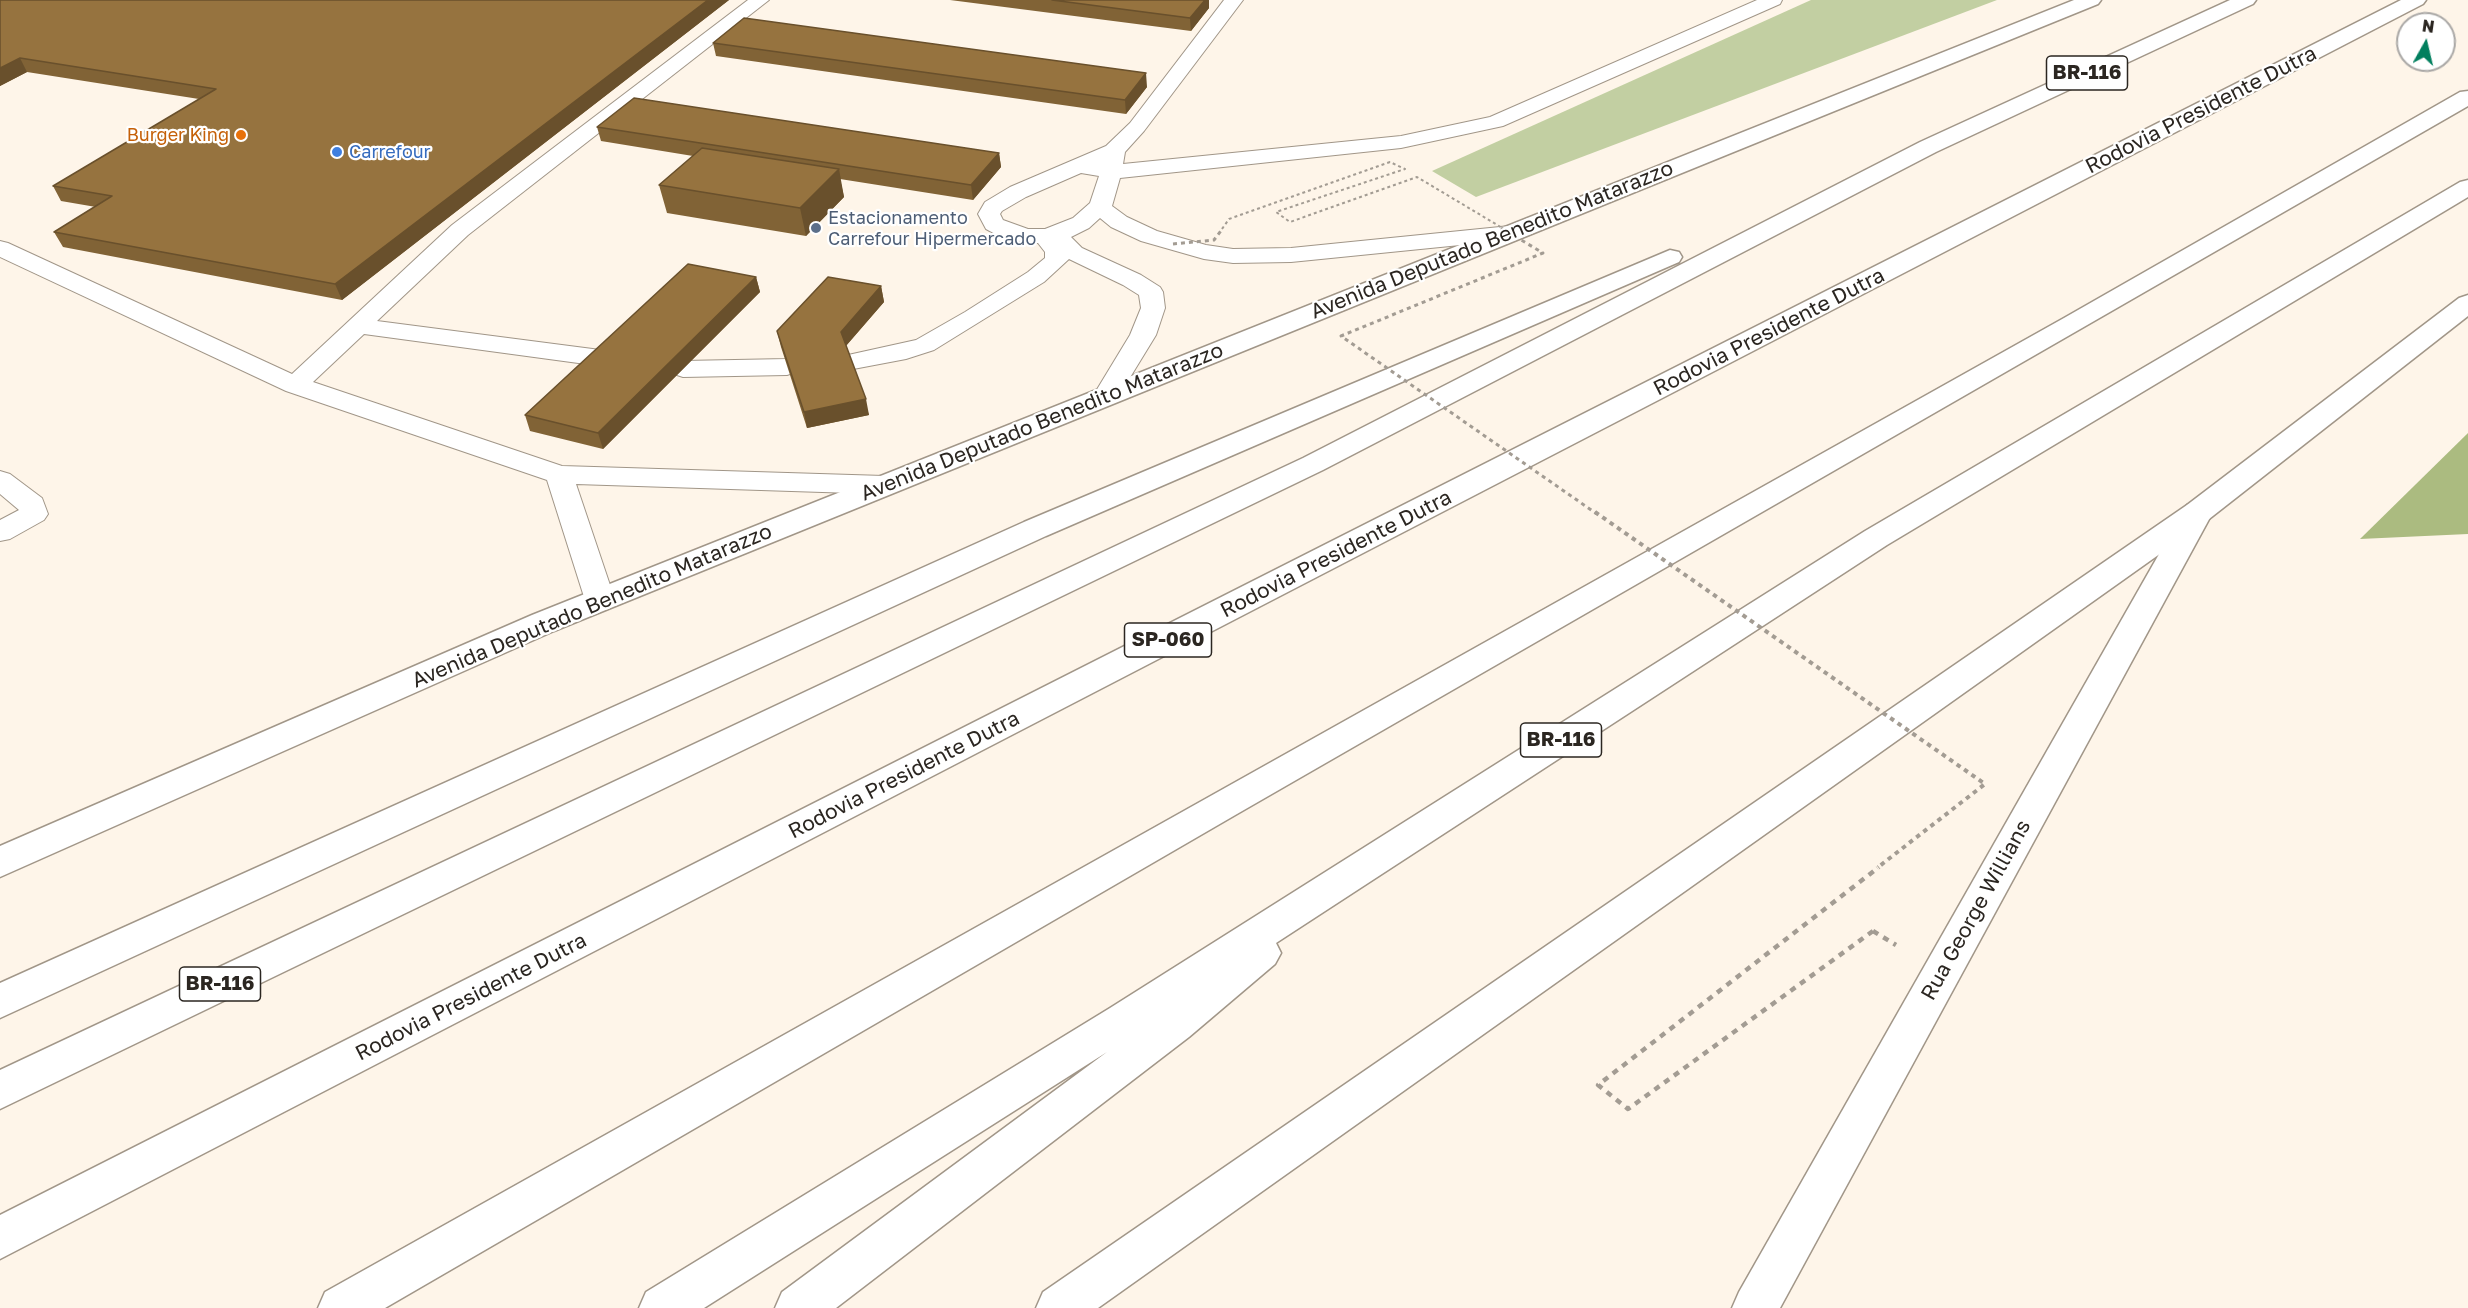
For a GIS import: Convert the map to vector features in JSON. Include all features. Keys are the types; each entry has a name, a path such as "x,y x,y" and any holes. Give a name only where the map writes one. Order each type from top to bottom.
{"main road":[{"name":"Avenida Deputado Benedito Matarazzo","path":"0,862 600,600 2091,0"},
{"name":"BR-116","path":"0,1090 1313,464 1928,147 2246,0"},
{"name":"Rodovia Presidente Dutra","path":"0,1238 2416,0"},
{"path":"341,1308 1224,804 2073,324 2468,97"},
{"path":"0,1001 1035,530 1928,147"},
{"name":"BR-116","path":"662,1308 1124,1020 1876,538 2468,187"},
{"path":"1059,1308 2198,512 2468,303"},
{"name":"Rua George Willians","path":"1755,1308 2198,512"},
{"path":"798,1308 1175,1025 1362,867"}],"lane":[{"path":"295,385 460,230 760,0"},
{"path":"1234,0 1112,161 1100,206 1096,212 1081,223 1050,235 1028,236 1007,231 994,224 989,214 993,207 1018,192 1078,166 1112,161 1401,142 1496,122 1773,0"},
{"path":"1100,206 1119,222 1173,244 1233,256 1291,255 1510,233"},
{"path":"849,362 906,351 925,345 948,333 1057,260 1057,251 1050,235"},
{"path":"1050,235 1074,253 1132,280 1151,292 1153,308 1143,335 1106,396"},
{"path":"0,248 295,385 559,475 884,485"},
{"path":"358,326 608,359"},
{"path":"683,369 787,367"},
{"path":"559,475 600,600"},
{"path":"0,480 32,504 34,514 0,532"}],"path":[{"path":"1173,244 1214,240 1229,219 1390,162 1405,169 1276,212 1290,222 1417,177 1543,253 1341,336 1985,784 1598,1085 1628,1109 1873,931"}],"green space":[{"path":"1811,0 1997,0 1476,197 1432,171"},
{"path":"2468,433 2468,534 2360,539"}],"building":[{"name":"Carrefour","path":"0,0 708,0 335,284 54,232 112,196 53,186 216,89 20,58 0,68"},
{"path":"1052,0 1205,0 1190,18"},
{"path":"744,18 1146,73 1125,100 713,43"},
{"path":"634,98 999,153 971,185 597,127"},
{"path":"702,148 839,169 800,208 659,185"},
{"path":"688,264 756,277 598,433 525,415"},
{"path":"828,277 881,286 841,332 866,399 804,412 777,331"}],"place":[{"name":"Burger King","path":"241,135"},
{"name":"Carrefour","path":"337,152"},
{"name":"Estacionamento Carrefour Hipermercado","path":"816,228"}]}
